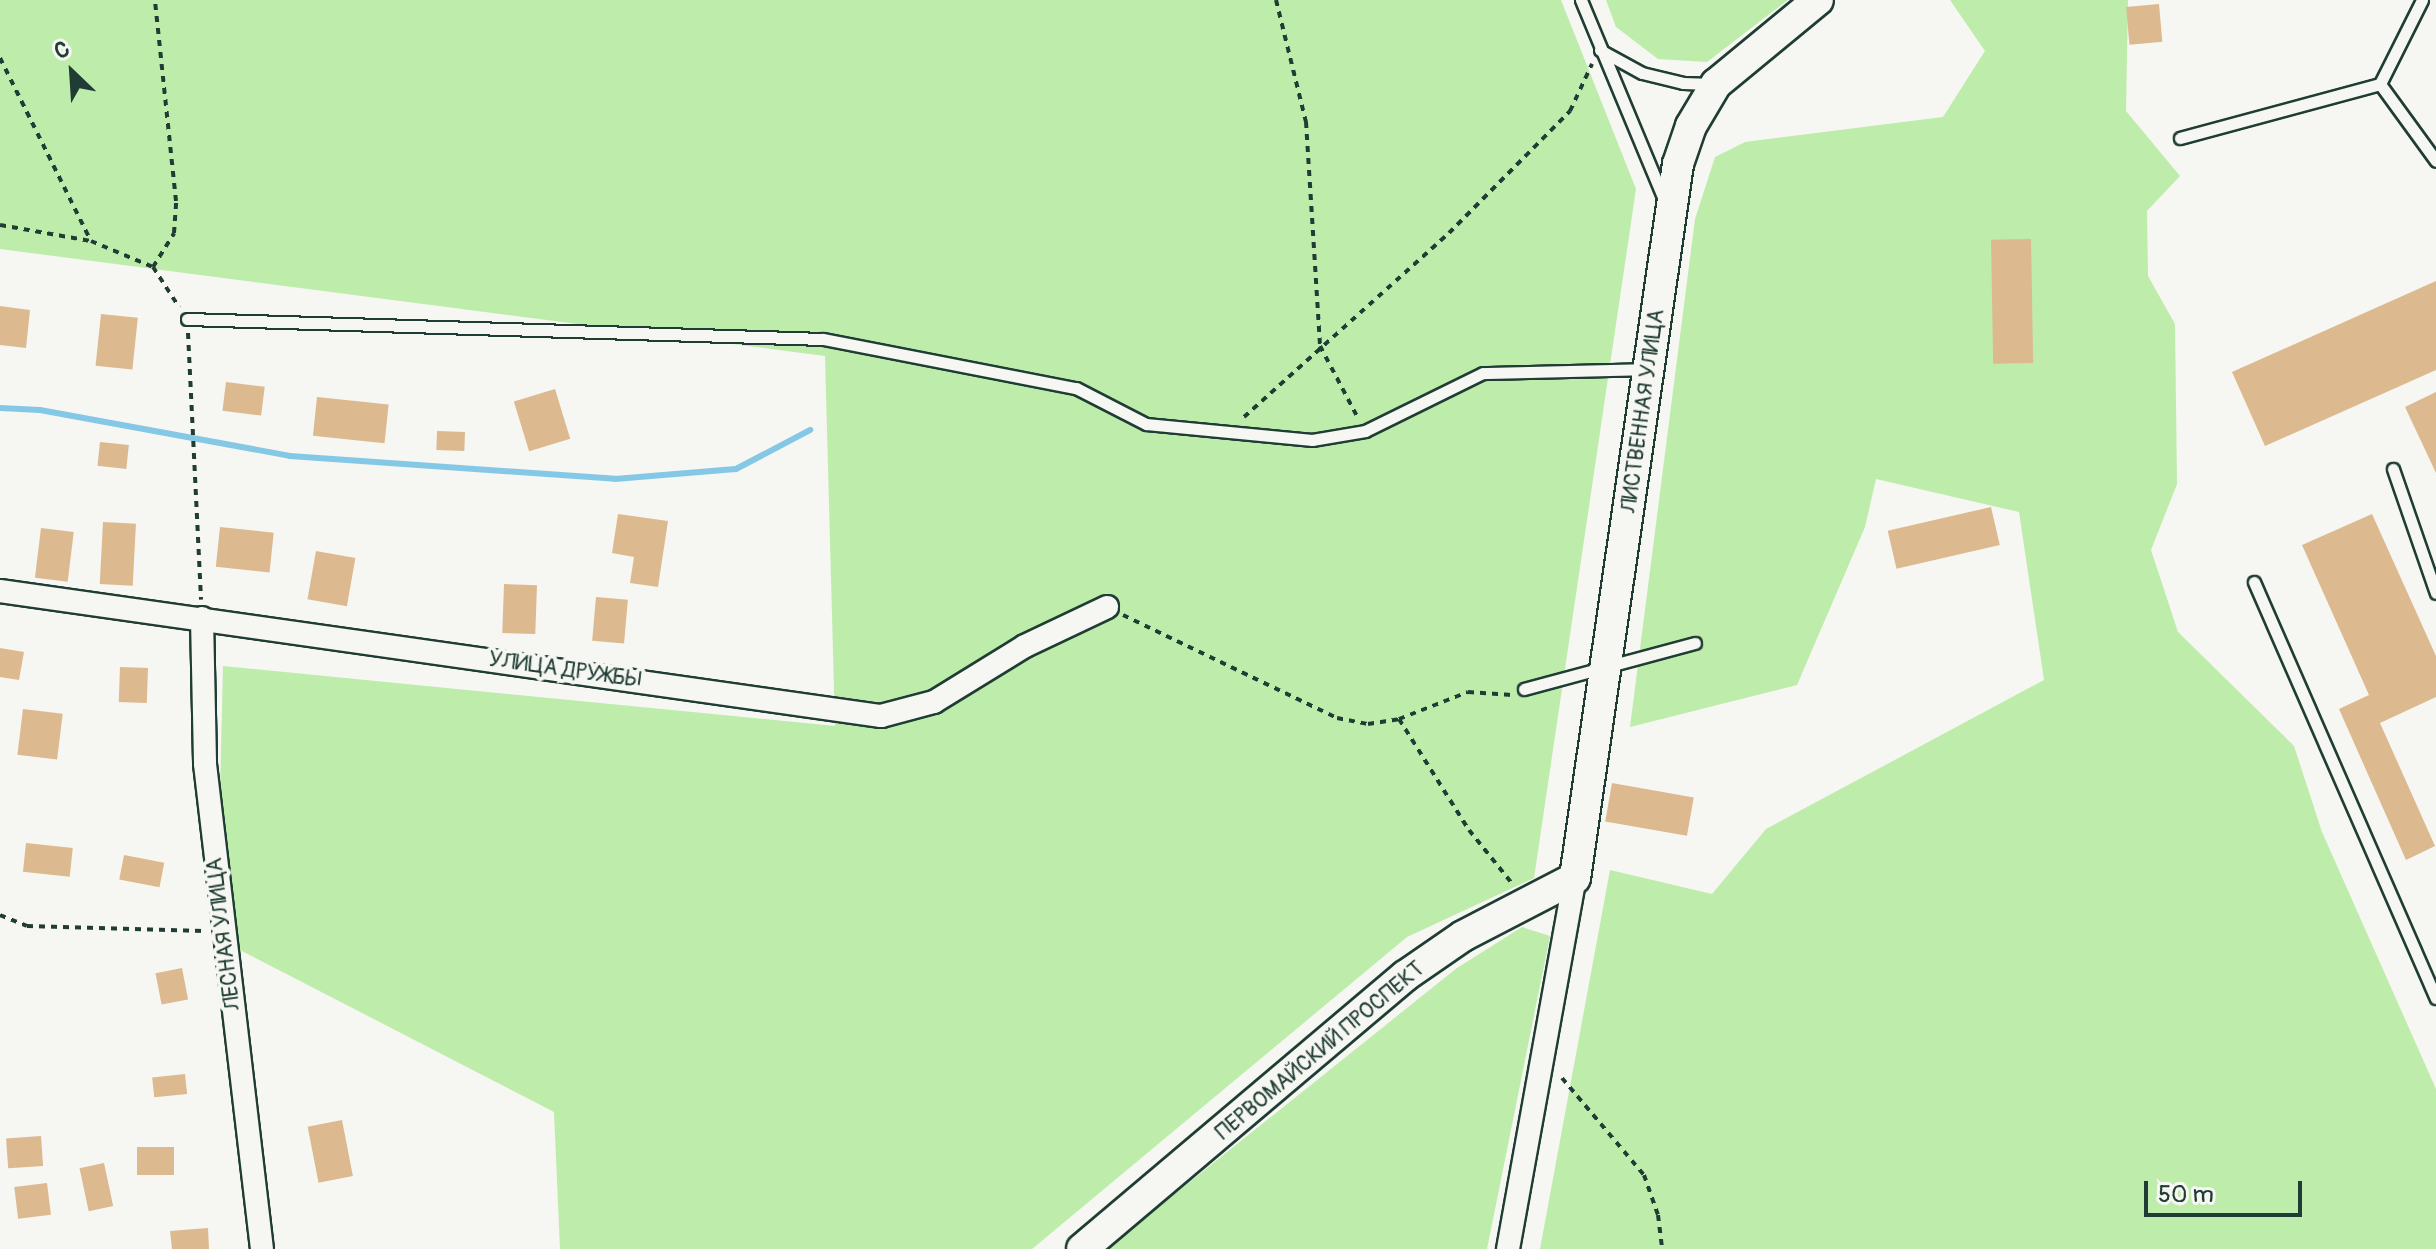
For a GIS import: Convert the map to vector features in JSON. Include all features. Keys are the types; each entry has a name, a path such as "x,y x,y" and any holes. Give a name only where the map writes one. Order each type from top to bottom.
{"street":[{"name":"ЛИСТВЕННАЯ УЛИЦА","path":"1575,878 1651,370 1669,210 1691,126 1716,84 1818,0"},
{"name":"УЛИЦА ДРУЖБЫ","path":"0,591 881,716 934,702 1025,646 1107,607"},
{"name":"ЛЕСНАЯ УЛИЦА","path":"202,618 205,764 222,932 262,1249"},
{"name":"ПЕРВОМАЙСКИЙ ПРОСПЕКТ","path":"1082,1249 1405,976 1463,936 1575,878"},
{"path":"1508,1249 1575,878"}],"lane":[{"path":"1581,0 1599,50 1669,210"},
{"path":"2180,138 2380,84 2422,0"},
{"path":"1599,50 1642,73 1683,83 1716,84"},
{"path":"2380,84 2436,161"},
{"path":"187,319 823,339 1076,388 1146,424 1225,435 1312,440 1365,431 1483,373 1651,370"},
{"path":"2393,469 2436,593"},
{"path":"2254,582 2436,998"},
{"path":"1524,689 1606,664 1695,643"}],"path":[{"path":"153,267 174,233 176,201 155,0"},
{"path":"1276,0 1306,122 1320,346 1365,431"},
{"path":"1225,435 1320,346 1449,233 1570,111 1599,50"},
{"path":"0,58 91,241"},
{"path":"0,225 91,241 153,267 187,319 202,618"},
{"path":"1107,607 1337,718 1368,724 1399,719 1468,692 1508,697 1524,689"},
{"path":"1399,719 1469,830 1528,903"},
{"path":"0,915 27,926 222,932"},
{"path":"1558,1071 1569,1091 1614,1135 1644,1175 1658,1215 1662,1249"}],"green space":[{"path":"0,0 1561,0 1636,189 1534,878 1407,937 1032,1249 560,1249 554,1112 238,949 220,792 223,666 835,726 825,356 0,249"},
{"path":"1606,0 1788,0 1707,62 1658,59 1616,27"},
{"path":"1950,0 2128,0 2126,111 2180,176 2147,211 2148,276 2175,324 2177,484 2151,550 2178,632 2294,746 2322,832 2436,1089 2436,1249 1540,1249 1610,870 1712,894 1766,829 2044,680 2019,512 1876,479 1865,527 1797,685 1630,727 1695,219 1715,157 1745,142 1943,117 1985,51"},
{"path":"1522,927 1550,936 1487,1249 1106,1249 1457,968"}],"building":[{"path":"2159,4 2162,42 2129,45 2126,7"},
{"path":"2031,239 2033,363 1993,364 1991,240"},
{"path":"2436,281 2436,370 2265,446 2232,372"},
{"path":"0,306 30,310 26,348 0,345"},
{"path":"101,314 138,318 132,370 96,366"},
{"path":"226,382 265,387 261,416 222,411"},
{"path":"555,389 570,439 529,451 514,402"},
{"path":"2436,392 2436,473 2405,407"},
{"path":"317,397 389,405 385,443 313,436"},
{"path":"437,431 465,432 464,451 436,450"},
{"path":"100,442 129,445 126,469 97,466"},
{"path":"1991,507 2000,545 1896,569 1888,531"},
{"path":"618,514 668,521 658,587 630,583 634,557 612,553"},
{"path":"2372,514 2436,656 2436,697 2380,723 2435,846 2406,860 2339,709 2369,695 2302,545"},
{"path":"103,522 136,524 133,586 100,584"},
{"path":"220,527 274,533 270,572 216,567"},
{"path":"41,528 74,532 68,582 35,578"},
{"path":"316,551 355,558 347,606 307,599"},
{"path":"504,584 537,585 535,634 502,633"},
{"path":"596,597 628,600 624,644 592,641"},
{"path":"0,648 24,652 19,680 0,677"},
{"path":"120,667 148,668 147,703 119,702"},
{"path":"23,709 63,714 57,760 17,755"},
{"path":"1612,783 1694,797 1687,836 1605,821"},
{"path":"26,843 73,848 70,877 23,872"},
{"path":"124,855 164,863 159,887 119,880"},
{"path":"182,968 188,999 162,1005 155,973"},
{"path":"185,1074 187,1094 154,1097 152,1077"},
{"path":"342,1120 353,1176 319,1183 308,1127"},
{"path":"41,1136 43,1166 8,1168 6,1138"},
{"path":"137,1147 174,1147 174,1175 137,1175"},
{"path":"104,1163 113,1206 89,1211 80,1168"},
{"path":"47,1183 51,1215 18,1219 14,1187"},
{"path":"208,1228 209,1249 172,1249 170,1231"}],"waterway":[{"path":"0,408 40,410 290,456 615,479 736,469 810,430"}]}
